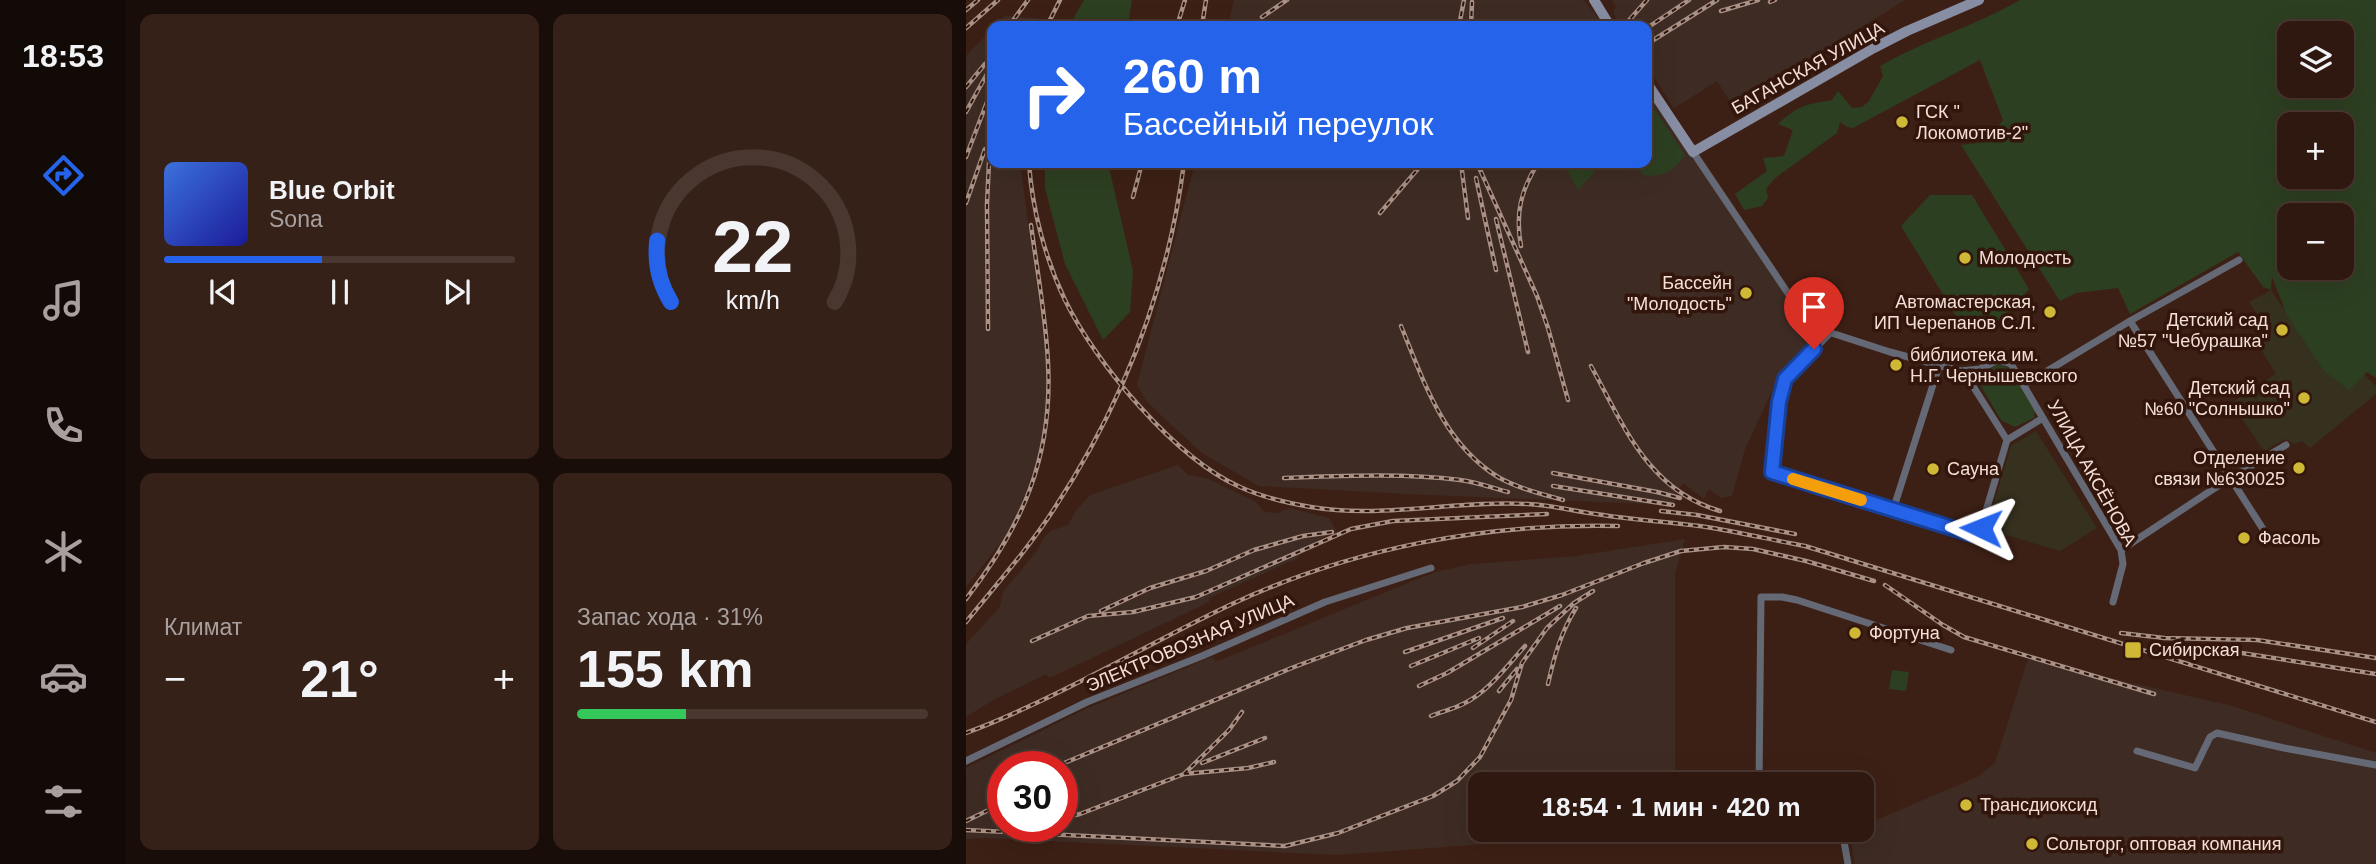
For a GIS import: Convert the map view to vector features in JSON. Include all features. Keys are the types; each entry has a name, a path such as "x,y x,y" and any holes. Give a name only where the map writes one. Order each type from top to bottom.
{"street":[{"path":"1594,0 1607,21"},
{"name":"БАГАНСКАЯ УЛИЦА","path":"1693,152 1907,30 1979,0"},
{"name":"УЛИЦА АКСЁНОВА","path":"1652,90 1810,326 1829,334 1960,371 1980,369 1998,360 2011,364 2121,550 2123,564 2113,601"},
{"path":"2024,385 2239,260"},
{"path":"2130,321 2270,540"},
{"path":"1829,334 1785,379 1779,402 1772,472 1971,534 1977,533 1981,528 2007,440 2043,418"},
{"path":"1893,510 1940,366"},
{"path":"1960,371 1971,383 2007,440"},
{"path":"2121,550 2286,444"},
{"name":"ЭЛЕКТРОВОЗНАЯ УЛИЦА","path":"966,761 1087,702 1325,602 1432,568"},
{"path":"1759,772 1761,597 1797,600 1951,650"},
{"path":"2137,751 2195,768 2210,737 2217,733 2376,765"},
{"path":"1844,842 1848,864"}],"shaded area":[{"path":"1234,0 1583,0 1602,21 1229,21"},
{"path":"1612,0 1905,0 1734,107 1717,81 1674,108 1652,74 1652,21 1619,21 1613,13 1616,7"},
{"path":"1005,16 1038,18 1037,21 1000,21"},
{"path":"987,34 987,168 1021,168 1047,362 1047,383 1038,457 1018,513 1005,537 966,587 966,56"},
{"path":"1652,97 1820,340 1778,378 1745,449 1732,496 1721,498 1709,489 1704,499 1683,483 1676,493 1674,505 1259,486 1202,453 1145,399 1137,385 1194,168 1652,168"},
{"name":"Детский сад №60 \"Солнышко\"","path":"2271,290 2283,308 2289,304 2376,386 2376,394 2310,448 2302,441 2295,444 2285,439 2264,451 2231,403 2276,374 2252,335 2265,326 2249,302"},
{"path":"2036,431 2097,528 2060,551 1986,529 2011,446"},
{"path":"1178,465 1188,475 1206,478 1256,502 1264,512 1278,513 1289,508 1329,518 1336,530 1304,549 1298,558 1209,598 1209,602 1073,667 1049,678 1046,674 993,700 966,717 966,644 1000,607 1003,592 1037,551 1043,539 1051,531 1068,525 1090,495"},
{"path":"1685,539 1675,573 1675,772 1468,772 1468,842 1514,842 1337,855 1069,842 1078,842 1078,751 1001,751 1088,708 1212,657 1216,662 1435,572 1472,564 1577,556"},
{"path":"2028,659 2232,706 2376,753 2376,864 1854,864 1852,842 1874,842 1874,821 1977,777 1995,763"},
{"path":"987,758 987,838 966,839 966,768"}],"green space":[{"path":"1084,0 1132,0 1129,21 1072,21"},
{"path":"2020,0 2376,0 2376,378 2367,372 2349,390 2324,371 2287,315 2272,277 2271,290 2263,287 2238,252 2130,314 2118,288 2076,293 2060,301 1961,145 1985,142 2003,120 1980,60 1853,128 1840,122 1837,133 1774,179 1766,189 1768,198 1762,206 1744,210 1735,194 1767,171 1763,158 1784,156 1793,130 1778,124 1791,113 1832,100 1838,91 1852,108 1862,107 1869,101 1883,76 1880,66"},
{"path":"1652,106 1685,155 1672,169 1662,174 1643,175 1638,168 1652,168"},
{"path":"1045,168 1109,168 1133,271 1130,312 1103,340 1065,264 1045,188"},
{"path":"1566,168 1597,168 1596,170 1578,190"},
{"name":"Молодость","path":"1930,195 1972,195 2029,289 2004,320 1964,329 1901,226"},
{"path":"1999,364 2009,368 2035,411 2034,418 2015,427 2001,420 1978,381 1979,374"},
{"path":"1892,670 1909,672 1906,691 1889,689"}],"railway":[{"path":"966,10 978,0"},
{"path":"966,28 998,0"},
{"path":"1013,21 1028,0"},
{"path":"1050,21 1060,0"},
{"path":"1179,21 1185,0"},
{"path":"1203,21 1206,0"},
{"path":"1262,17 1287,0"},
{"path":"1460,21 1464,0"},
{"path":"1628,21 1647,0"},
{"path":"1652,25 1689,0"},
{"path":"1652,41 1717,0"},
{"path":"1721,11 1758,0"},
{"path":"1770,2 1775,0"},
{"path":"1471,21 1472,2"},
{"path":"966,87 985,64"},
{"path":"966,112 987,74"},
{"path":"966,157 987,102"},
{"path":"966,203 985,149"},
{"path":"988,329 989,168"},
{"path":"1030,168 1036,215 1051,267 1065,300 1096,352 1117,380 1164,432 1215,473 1248,491 1293,504 1338,510 1392,510 1501,503 1537,505 1706,527 1805,546 2376,722"},
{"path":"1133,197 1141,168"},
{"path":"966,622 1044,524 1101,428 1139,343 1154,299 1167,255 1183,168"},
{"path":"1380,213 1419,168"},
{"path":"1462,168 1468,218"},
{"path":"1479,168 1537,296 1568,400"},
{"path":"1521,246 1519,212 1527,183 1535,168"},
{"path":"1476,178 1496,270"},
{"path":"1496,219 1528,352"},
{"path":"966,599 986,572 1018,517 1039,460 1045,429 1048,397 1047,346 1031,225"},
{"path":"1401,326 1438,410 1463,447 1479,463 1505,481 1563,500"},
{"path":"1591,366 1627,433 1656,472 1695,501 1720,511"},
{"path":"1553,473 1680,498"},
{"path":"1284,478 1417,476 1466,481 1508,492"},
{"path":"1553,486 1673,505"},
{"path":"1661,511 1697,515 1795,534"},
{"path":"1032,641 1088,616 1133,612 1196,597 1351,529 1393,521 1547,514"},
{"path":"966,733 1068,688 1232,604 1324,568 1420,543 1469,535 1518,529 1618,526"},
{"path":"1101,611 1150,588 1206,571 1254,550 1303,536 1332,532"},
{"path":"1078,757 1294,667 1366,640 1407,628 1522,607 1681,551 1724,547 1753,549 1874,581"},
{"path":"1885,585 1964,637 2154,694"},
{"path":"966,830 1285,846 1338,833 1433,796 1457,781 1480,757 1511,700 1522,663 1547,628 1574,603 1593,591"},
{"path":"1419,686 1447,673 1560,606"},
{"path":"1548,684 1559,645 1576,608"},
{"path":"1405,652 1503,618"},
{"path":"1473,648 1513,621"},
{"path":"2121,633 2164,638 2257,640 2376,658"},
{"path":"1411,666 1479,638"},
{"path":"1431,716 1463,704 1481,693 1525,646"},
{"path":"2197,646 2376,674"},
{"path":"1499,691 1517,669"},
{"path":"1184,774 1229,730 1242,712"},
{"path":"1202,763 1265,738"},
{"path":"1078,814 1184,774 1248,768 1274,762"},
{"path":"966,821 987,811"}],"slow traffic":[{"path":"1793,479 1861,500"}],"place":[{"name":"ГСК \" Локомотив-2\"","path":"1902,122"},
{"name":"Молодость","path":"1965,258"},
{"name":"Бассейн \"Молодость\"","path":"1746,293"},
{"name":"Автомастерская, ИП Черепанов С.Л.","path":"2050,312"},
{"name":"Детский сад №57 \"Чебурашка\"","path":"2282,330"},
{"name":"библиотека им. Н.Г. Чернышевского","path":"1896,365"},
{"name":"Детский сад №60 \"Солнышко\"","path":"2304,398"},
{"name":"Отделение связи №630025","path":"2299,468"},
{"name":"Сауна","path":"1933,469"},
{"name":"Фасоль","path":"2244,538"},
{"name":"Фортуна","path":"1855,633"},
{"name":"Сибирская","path":"2133,650"},
{"name":"Трансдиоксид","path":"1966,805"},
{"name":"Сольторг, оптовая компания","path":"2032,844"}],"route":[{"path":"1814,349 1785,379 1779,402 1772,472 1971,534 1977,533 1981,528"}]}
